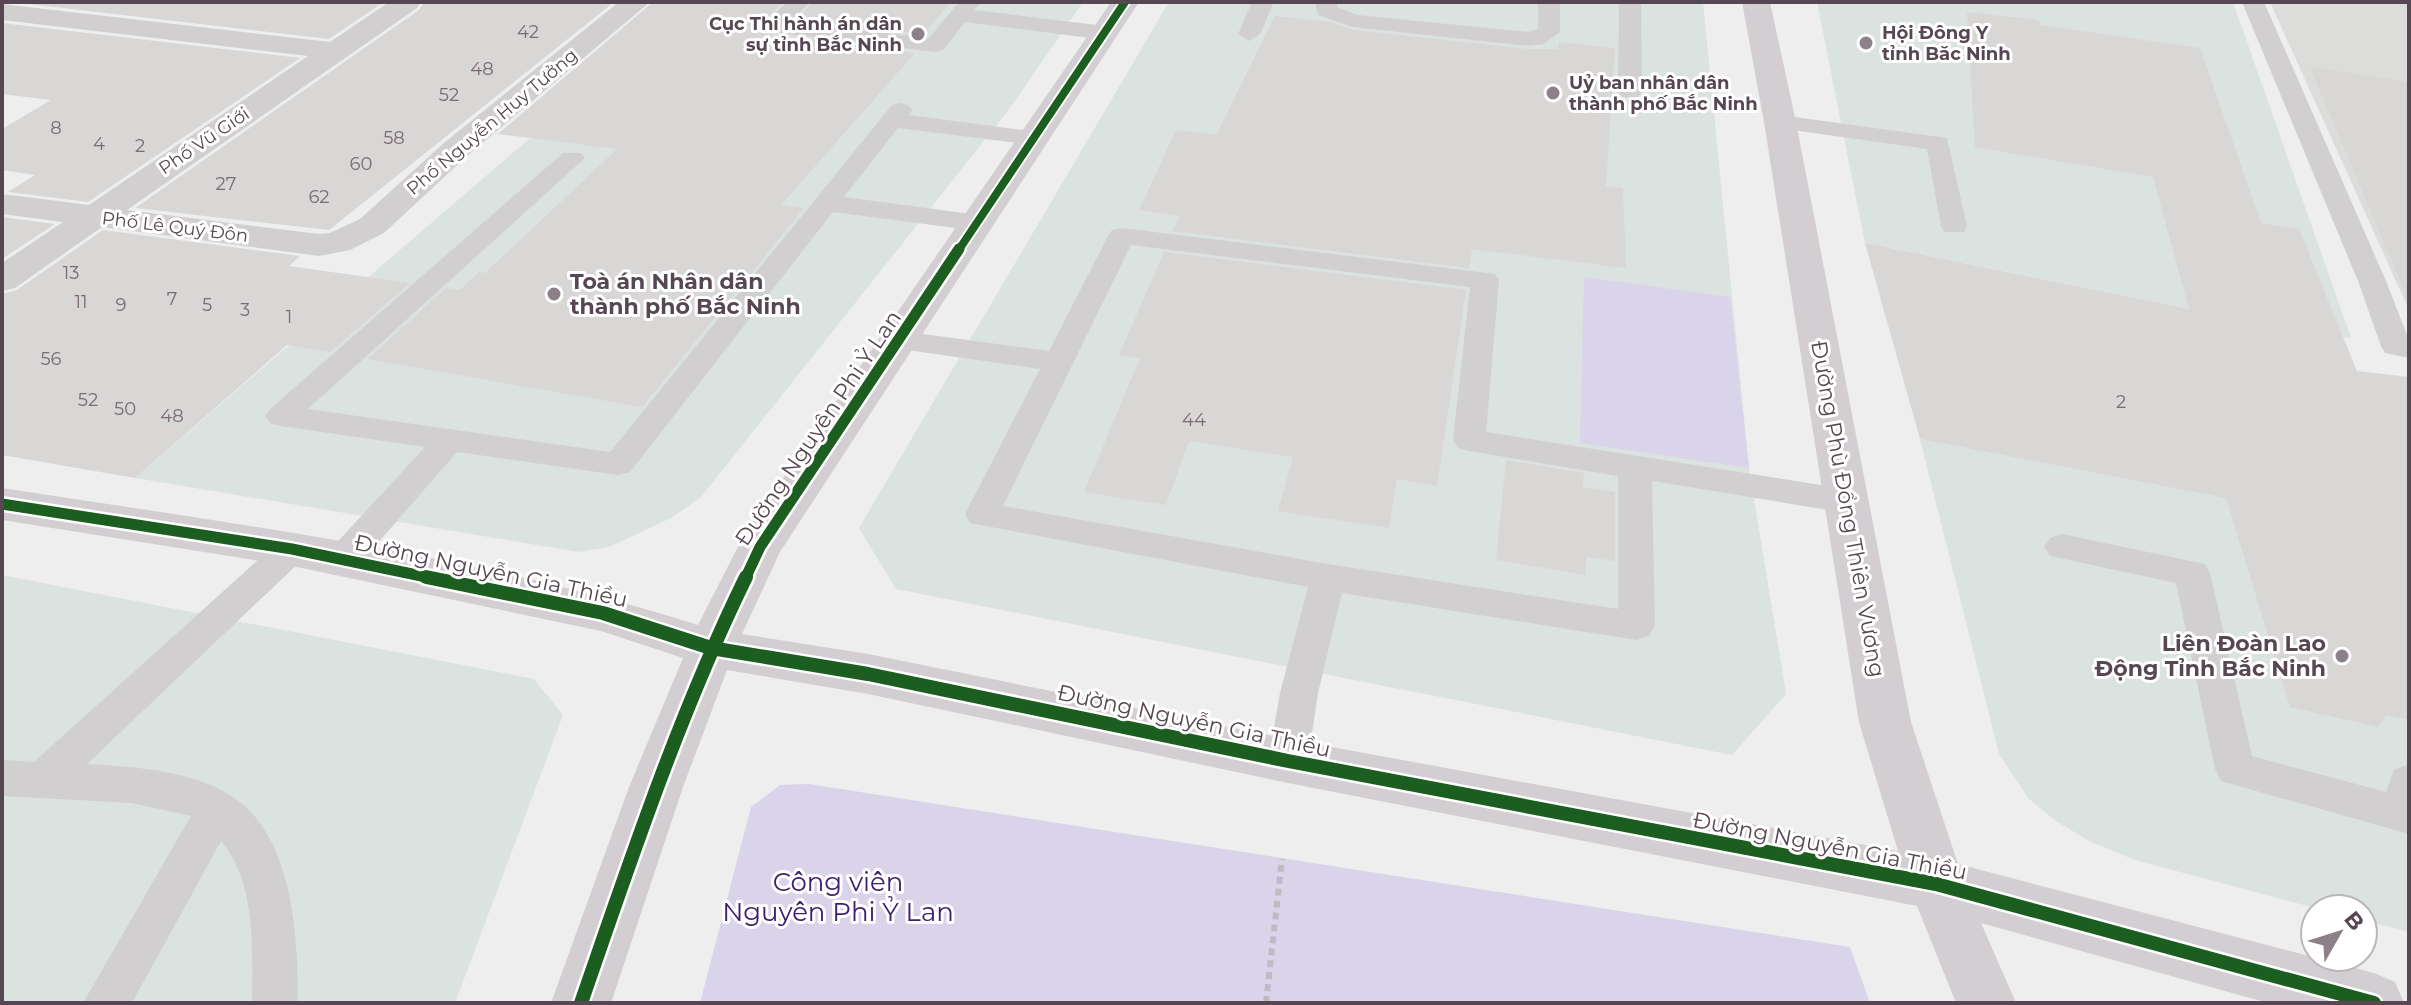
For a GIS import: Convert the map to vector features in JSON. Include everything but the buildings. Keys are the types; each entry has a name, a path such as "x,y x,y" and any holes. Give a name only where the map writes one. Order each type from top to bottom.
{"street":[{"name":"Phố Vũ Giới","path":"2,280 407,2"},
{"name":"Phố Nguyễn Huy Tưởng","path":"348,239 372,226 456,149 636,2"},
{"name":"Đường Phù Đổng Thiên Vương","path":"1756,2 1780,122 1885,722 1936,884 1986,1003"},
{"path":"2,12 336,51"},
{"name":"Đường Nguyên Phi Ỷ Lan","path":"581,1003 656,787 711,648 760,547 1115,17"},
{"name":"Phố Lê Quý Đôn","path":"2,204 319,245 348,239"},
{"name":"Đường Nguyễn Gia Thiều","path":"2,504 343,559 603,613 711,648 868,674 1288,761 1936,884 2269,989 2374,1003"}],"lane":[{"path":"799,2 773,26 935,45 964,9 1115,17"},
{"path":"1249,34 1263,2"},
{"path":"1326,2 1326,10 1353,21 1528,39 1536,39 1549,32 1549,2"},
{"path":"1630,2 1630,92"},
{"path":"2253,2 2372,281 2396,346 2409,349"},
{"path":"572,158 281,416 618,464 896,115 1035,138"},
{"path":"1780,122 1938,143 1954,226"},
{"path":"827,203 979,223"},
{"path":"1635,467 1636,626 1328,577 982,514 1122,236 1485,280 1469,440 1846,501"},
{"path":"900,340 1059,362"},
{"path":"343,559 448,442"},
{"path":"2062,547 2192,573 2235,769 2407,804"},
{"path":"22,779 292,549"},
{"path":"1288,761 1299,693 1328,577"},
{"path":"22,779 159,788 204,802 234,823 251,848 267,890 273,925 275,1003"},
{"path":"106,1003 216,811"}],"path":[{"path":"1266,1003 1282,859"}],"shaded area":[{"path":"729,2 1083,2 1010,108 701,497 671,518 609,547 579,552 135,478 530,138"},
{"path":"1169,2 1703,2 1749,468 1786,694 1732,755 896,589 859,528"},
{"path":"1817,2 2233,2 2351,338 2293,330 1865,243"},
{"path":"2270,2 2409,2 2409,310"},
{"path":"1920,439 2409,532 2409,932 2379,924 2379,893 2299,893 2299,904 2135,860 2091,842 2056,821 2029,799 1999,754"},
{"path":"2,575 534,679 563,715 455,1003 2,1003"}],"green space":[{"path":"1584,277 1730,297 1749,468 1580,443"},
{"name":"Công viên Nguyên Phi Ỷ Lan","path":"809,784 1850,947 1870,1003 700,1003 751,807 780,785"}],"cycle path":[{"path":"581,1003 656,787 711,648 760,547 1125,2"},
{"path":"2,504 292,549 603,613 711,648 868,674 1288,761 1936,884 2374,1003"}],"place":[{"name":"Cục Thi hành án dân sự tỉnh Bắc Ninh","path":"918,34"},
{"name":"Hội Đông Y tỉnh Băc Ninh","path":"1866,43"},
{"name":"Uỷ ban nhân dân thành phố Bắc Ninh","path":"1553,93"},
{"name":"Toà án Nhân dân thành phố Bắc Ninh","path":"554,294"},
{"name":"Liên Đoàn Lao Động Tỉnh Bắc Ninh","path":"2342,656"}]}
